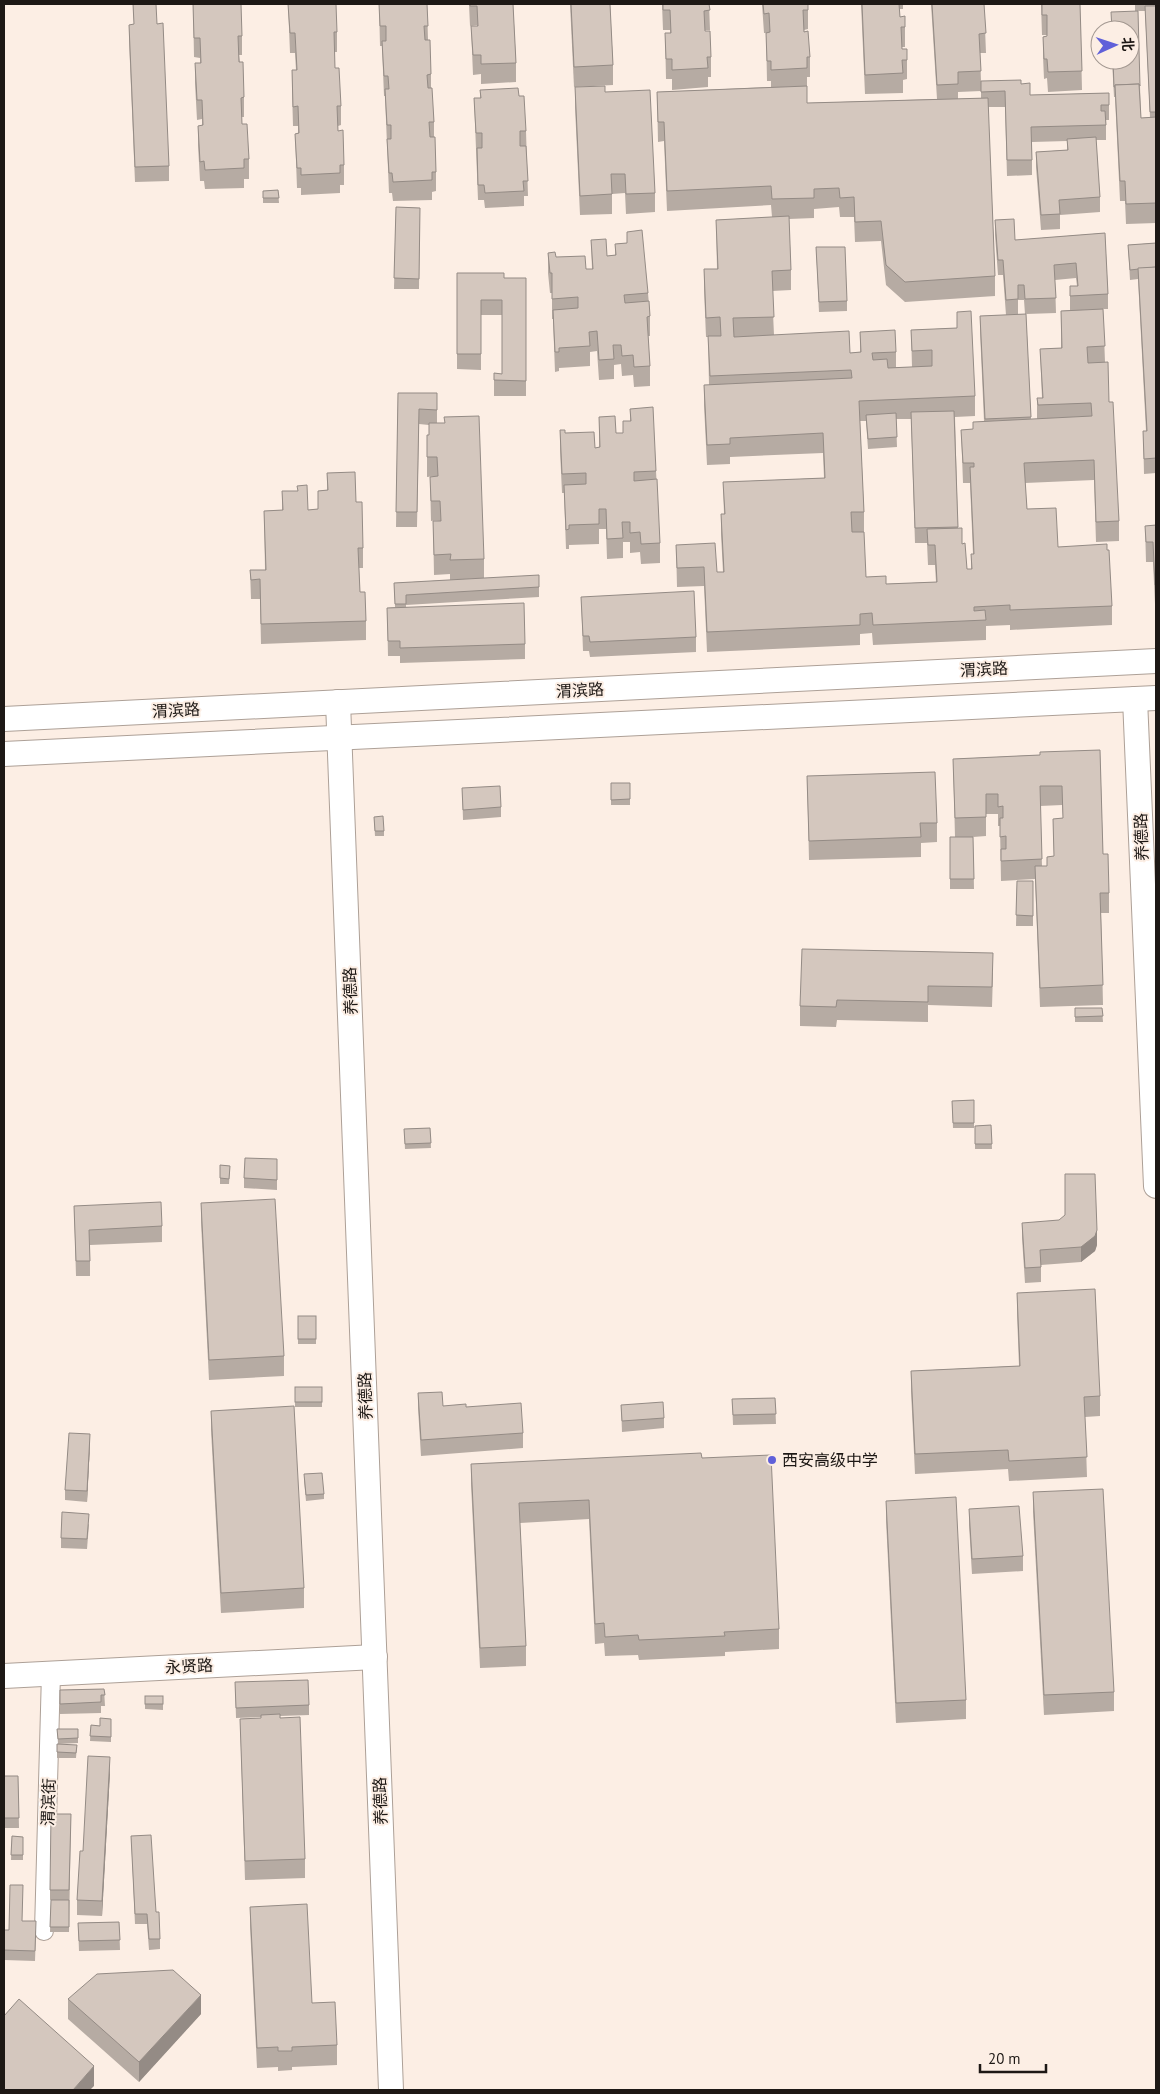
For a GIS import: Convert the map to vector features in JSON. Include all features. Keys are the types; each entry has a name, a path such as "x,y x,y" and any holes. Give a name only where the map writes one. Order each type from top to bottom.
{"street":[{"name":"渭滨路","path":"4,719 1156,661"},
{"name":"养德路","path":"1146,698 1156,1186"},
{"path":"4,754 1146,698"},
{"name":"养德路","path":"338,702 392,2090"},
{"name":"永贤路","path":"4,1676 375,1657"},
{"name":"渭滨街","path":"44,1931 51,1673"}],"building":[{"path":"133,4 156,4 157,24 163,23 169,166 135,167 129,25 134,24"},
{"path":"193,4 241,4 242,36 238,36 239,62 243,62 244,97 241,98 242,124 247,124 249,159 244,159 244,168 205,170 204,161 200,162 198,126 203,125 202,100 197,100 195,63 201,63 200,38 194,38"},
{"path":"288,4 336,4 337,32 334,32 335,68 339,68 341,106 337,106 338,131 343,130 344,165 340,165 340,173 301,175 301,168 297,168 295,134 299,133 298,106 293,107 292,70 297,70 295,33 290,33"},
{"path":"379,4 427,4 428,26 424,26 425,40 430,40 431,74 427,75 428,88 432,88 434,122 429,122 430,137 435,137 436,172 432,172 432,180 393,182 392,173 389,173 387,139 391,139 391,125 387,125 385,89 389,89 388,76 384,76 382,41 386,41 386,26 380,26"},
{"path":"470,4 513,4 516,63 481,64 481,55 473,55 471,26 478,26 477,6 470,6"},
{"path":"571,4 610,4 613,65 574,67"},
{"path":"663,4 709,4 710,10 704,11 705,31 710,31 711,57 707,57 708,68 672,70 672,59 666,59 665,33 671,33 670,10 663,10"},
{"path":"763,4 808,4 808,10 803,10 804,32 808,31 810,57 807,57 807,68 771,70 771,61 767,61 766,33 770,32 769,13 764,14"},
{"path":"862,4 899,4 900,17 905,16 905,27 901,27 902,49 907,49 907,60 902,60 903,73 865,75"},
{"path":"932,4 984,4 986,33 979,34 981,71 958,72 958,84 937,85"},
{"path":"1042,4 1080,4 1082,71 1048,72 1047,59 1044,59 1043,37 1047,36 1047,15 1042,15"},
{"path":"1145,6 1156,6 1156,112 1150,112"},
{"path":"1138,11 1138,20 1111,20 1111,12"},
{"path":"1113,70 1140,70 1140,86 1139,84 1115,85 1114,87"},
{"path":"1021,80 1021,84 1030,83 1030,95 1109,93 1109,105 1101,105 1101,111 1105,111 1106,125 1031,127 1032,160 1007,160 1005,91 981,92 981,81"},
{"path":"1139,84 1141,118 1156,117 1156,203 1126,204 1125,181 1120,181 1115,85"},
{"path":"605,86 605,92 650,90 655,193 626,194 625,174 611,174 612,194 580,196 575,87"},
{"path":"807,86 807,103 988,98 995,276 905,282 886,265 881,221 855,222 854,197 840,198 839,188 814,189 814,198 772,199 771,186 667,191 664,122 658,122 657,92"},
{"path":"518,88 519,96 524,96 526,131 520,131 520,146 526,146 528,181 523,181 524,191 485,193 484,185 478,185 477,148 482,148 482,133 476,133 474,98 481,98 480,90"},
{"path":"1096,137 1100,197 1059,200 1060,214 1041,215 1036,152 1068,150 1067,139"},
{"path":"278,190 279,198 263,198 263,191"},
{"path":"396,207 420,208 419,279 394,278"},
{"path":"789,216 791,270 772,271 774,317 733,318 734,337 849,331 850,353 861,352 860,332 895,330 896,352 872,353 873,360 887,359 888,368 932,366 932,350 912,351 911,330 957,328 957,312 971,311 975,396 859,401 864,512 851,512 852,532 864,532 866,577 886,576 886,584 937,582 935,545 928,545 927,529 962,528 962,544 965,543 967,569 972,569 971,554 974,554 970,467 974,467 974,463 963,463 961,430 973,429 973,422 1092,416 1091,403 1038,405 1037,398 1043,398 1040,349 1062,348 1061,311 1103,309 1105,346 1087,347 1088,363 1108,362 1109,402 1113,402 1119,521 1096,522 1094,460 1024,463 1027,509 1056,508 1058,547 1107,544 1107,550 1109,550 1112,606 1010,610 1010,605 974,607 974,611 985,610 986,620 873,625 872,613 860,614 860,625 707,632 704,567 677,568 676,545 715,543 717,572 724,572 721,514 725,514 723,482 825,478 823,433 730,438 730,444 707,445 704,385 852,378 851,370 710,376 708,336 721,336 720,317 706,318 704,269 718,269 716,220"},
{"path":"1014,219 1015,240 1105,233 1108,294 1070,296 1070,286 1078,286 1076,263 1054,265 1056,298 1025,299 1024,285 1018,285 1018,299 1006,300 1003,260 998,260 995,220"},
{"path":"642,230 648,293 624,295 625,303 649,301 650,316 647,317 650,366 634,367 633,355 622,356 621,345 613,345 614,359 599,360 597,331 589,332 590,346 559,348 559,352 555,352 553,310 578,308 578,297 552,299 552,273 550,273 548,253 555,252 556,257 585,256 586,269 593,269 591,240 606,239 607,256 616,255 615,244 627,243 627,232"},
{"path":"1156,243 1156,267 1130,270 1128,245"},
{"path":"816,247 845,247 847,301 819,302"},
{"path":"1156,267 1156,458 1144,459 1143,431 1147,431 1138,268"},
{"path":"457,273 504,273 504,278 526,278 526,381 494,380 494,373 502,374 502,300 481,300 481,354 457,354"},
{"path":"1026,314 1031,417 985,419 980,316"},
{"path":"398,393 437,393 437,410 419,409 417,512 396,512"},
{"path":"653,407 656,471 634,472 634,481 657,479 660,543 641,544 640,532 630,533 630,522 622,522 623,538 607,539 606,509 599,509 599,524 569,525 569,529 566,530 564,485 586,484 586,473 562,474 560,430 565,430 565,433 594,432 595,448 600,447 599,417 615,416 616,433 623,433 623,421 631,421 630,409"},
{"path":"954,411 958,527 915,528 911,412"},
{"path":"896,413 897,437 868,439 866,415"},
{"path":"479,416 484,559 450,560 451,554 434,555 433,521 441,521 440,501 431,501 430,477 438,476 437,457 427,457 429,423 445,423 444,417"},
{"path":"355,472 356,502 362,502 363,548 358,548 360,592 365,592 366,621 261,624 260,579 251,580 250,570 266,570 264,511 283,510 282,491 298,491 297,486 307,485 308,510 318,509 318,491 328,490 327,473"},
{"path":"1156,525 1155,585 1153,542 1146,542 1145,526"},
{"path":"539,575 539,587 406,595 406,604 395,604 394,583"},
{"path":"694,591 696,637 590,642 589,636 583,636 581,597"},
{"path":"524,603 525,644 400,648 400,641 388,641 387,608"},
{"path":"1100,750 1103,854 1108,854 1109,893 1100,893 1103,985 1040,988 1035,866 1047,866 1047,857 1054,856 1053,819 1063,818 1062,786 1040,786 1042,859 1001,861 1001,849 1006,849 1006,836 1000,837 1000,818 1003,818 1003,806 998,807 998,794 986,794 986,817 955,818 953,759 1040,755 1040,752"},
{"path":"935,772 937,823 920,823 921,837 809,841 807,776"},
{"path":"611,783 630,783 630,799 611,800"},
{"path":"500,786 501,807 463,810 462,788"},
{"path":"383,816 384,831 375,831 374,817"},
{"path":"950,837 973,837 974,879 950,879"},
{"path":"1017,881 1033,881 1033,916 1016,915"},
{"path":"802,949 993,953 992,987 928,986 928,1002 837,1000 836,1007 800,1006"},
{"path":"1075,1008 1102,1008 1103,1016 1075,1017"},
{"path":"974,1100 974,1123 953,1123 952,1101"},
{"path":"991,1125 992,1144 975,1144 975,1126"},
{"path":"430,1128 431,1143 405,1144 404,1129"},
{"path":"245,1158 277,1159 277,1180 244,1178"},
{"path":"220,1165 230,1166 229,1179 220,1178"},
{"path":"1065,1174 1095,1174 1097,1230 1095,1236 1081,1247 1040,1250 1041,1267 1025,1268 1022,1223 1059,1220 1065,1215"},
{"path":"275,1199 284,1356 209,1360 201,1203"},
{"path":"161,1202 162,1226 89,1230 90,1261 76,1261 74,1206"},
{"path":"1095,1289 1100,1396 1084,1397 1087,1457 1009,1461 1008,1450 915,1454 911,1371 1020,1366 1017,1293"},
{"path":"298,1316 316,1316 316,1339 298,1339"},
{"path":"295,1387 322,1387 322,1402 295,1402"},
{"path":"442,1392 443,1406 466,1404 466,1407 521,1403 523,1433 421,1440 418,1393"},
{"path":"775,1398 776,1414 733,1415 732,1399"},
{"path":"663,1402 664,1418 622,1421 621,1405"},
{"path":"294,1406 304,1588 221,1593 211,1411"},
{"path":"69,1433 90,1434 87,1491 65,1490"},
{"path":"701,1453 702,1458 771,1455 779,1629 724,1632 725,1636 639,1640 638,1635 605,1637 604,1623 595,1624 589,1500 519,1503 526,1646 480,1648 471,1464"},
{"path":"322,1473 324,1494 306,1495 304,1474"},
{"path":"1103,1489 1114,1692 1044,1695 1033,1492"},
{"path":"956,1497 966,1700 896,1703 886,1501"},
{"path":"1019,1506 1023,1556 972,1559 969,1509"},
{"path":"62,1512 89,1514 87,1539 61,1538"},
{"path":"308,1680 309,1705 236,1708 235,1682"},
{"path":"104,1689 105,1695 101,1695 101,1702 60,1704 60,1690"},
{"path":"145,1696 163,1696 163,1704 145,1704"},
{"path":"280,1714 280,1718 300,1717 305,1859 245,1861 240,1719 261,1718 261,1715"},
{"path":"100,1718 111,1719 111,1737 90,1736 91,1725 100,1726"},
{"path":"57,1729 78,1729 78,1738 58,1739"},
{"path":"57,1744 77,1745 76,1753 57,1752"},
{"path":"88,1756 110,1757 102,1901 77,1900 80,1851 83,1851"},
{"path":"4,1776 18,1776 19,1818 4,1818"},
{"path":"51,1814 71,1814 69,1890 50,1890"},
{"path":"151,1835 156,1912 159,1912 160,1939 149,1939 147,1914 135,1914 131,1836"},
{"path":"12,1836 23,1837 23,1855 11,1855"},
{"path":"10,1885 23,1885 22,1921 36,1921 35,1951 4,1950 4,1930 9,1930"},
{"path":"51,1900 69,1900 69,1927 50,1927"},
{"path":"307,1904 312,2003 335,2002 337,2045 292,2047 292,2051 278,2051 278,2047 257,2048 250,1907"},
{"path":"119,1922 120,1940 79,1941 78,1923"},
{"path":"173,1970 201,1995 139,2062 68,1999 97,1974"},
{"path":"19,1999 94,2066 73,2090 4,2090 4,2016"}],"place":[{"name":"西安高级中学","path":"772,1460"}]}
